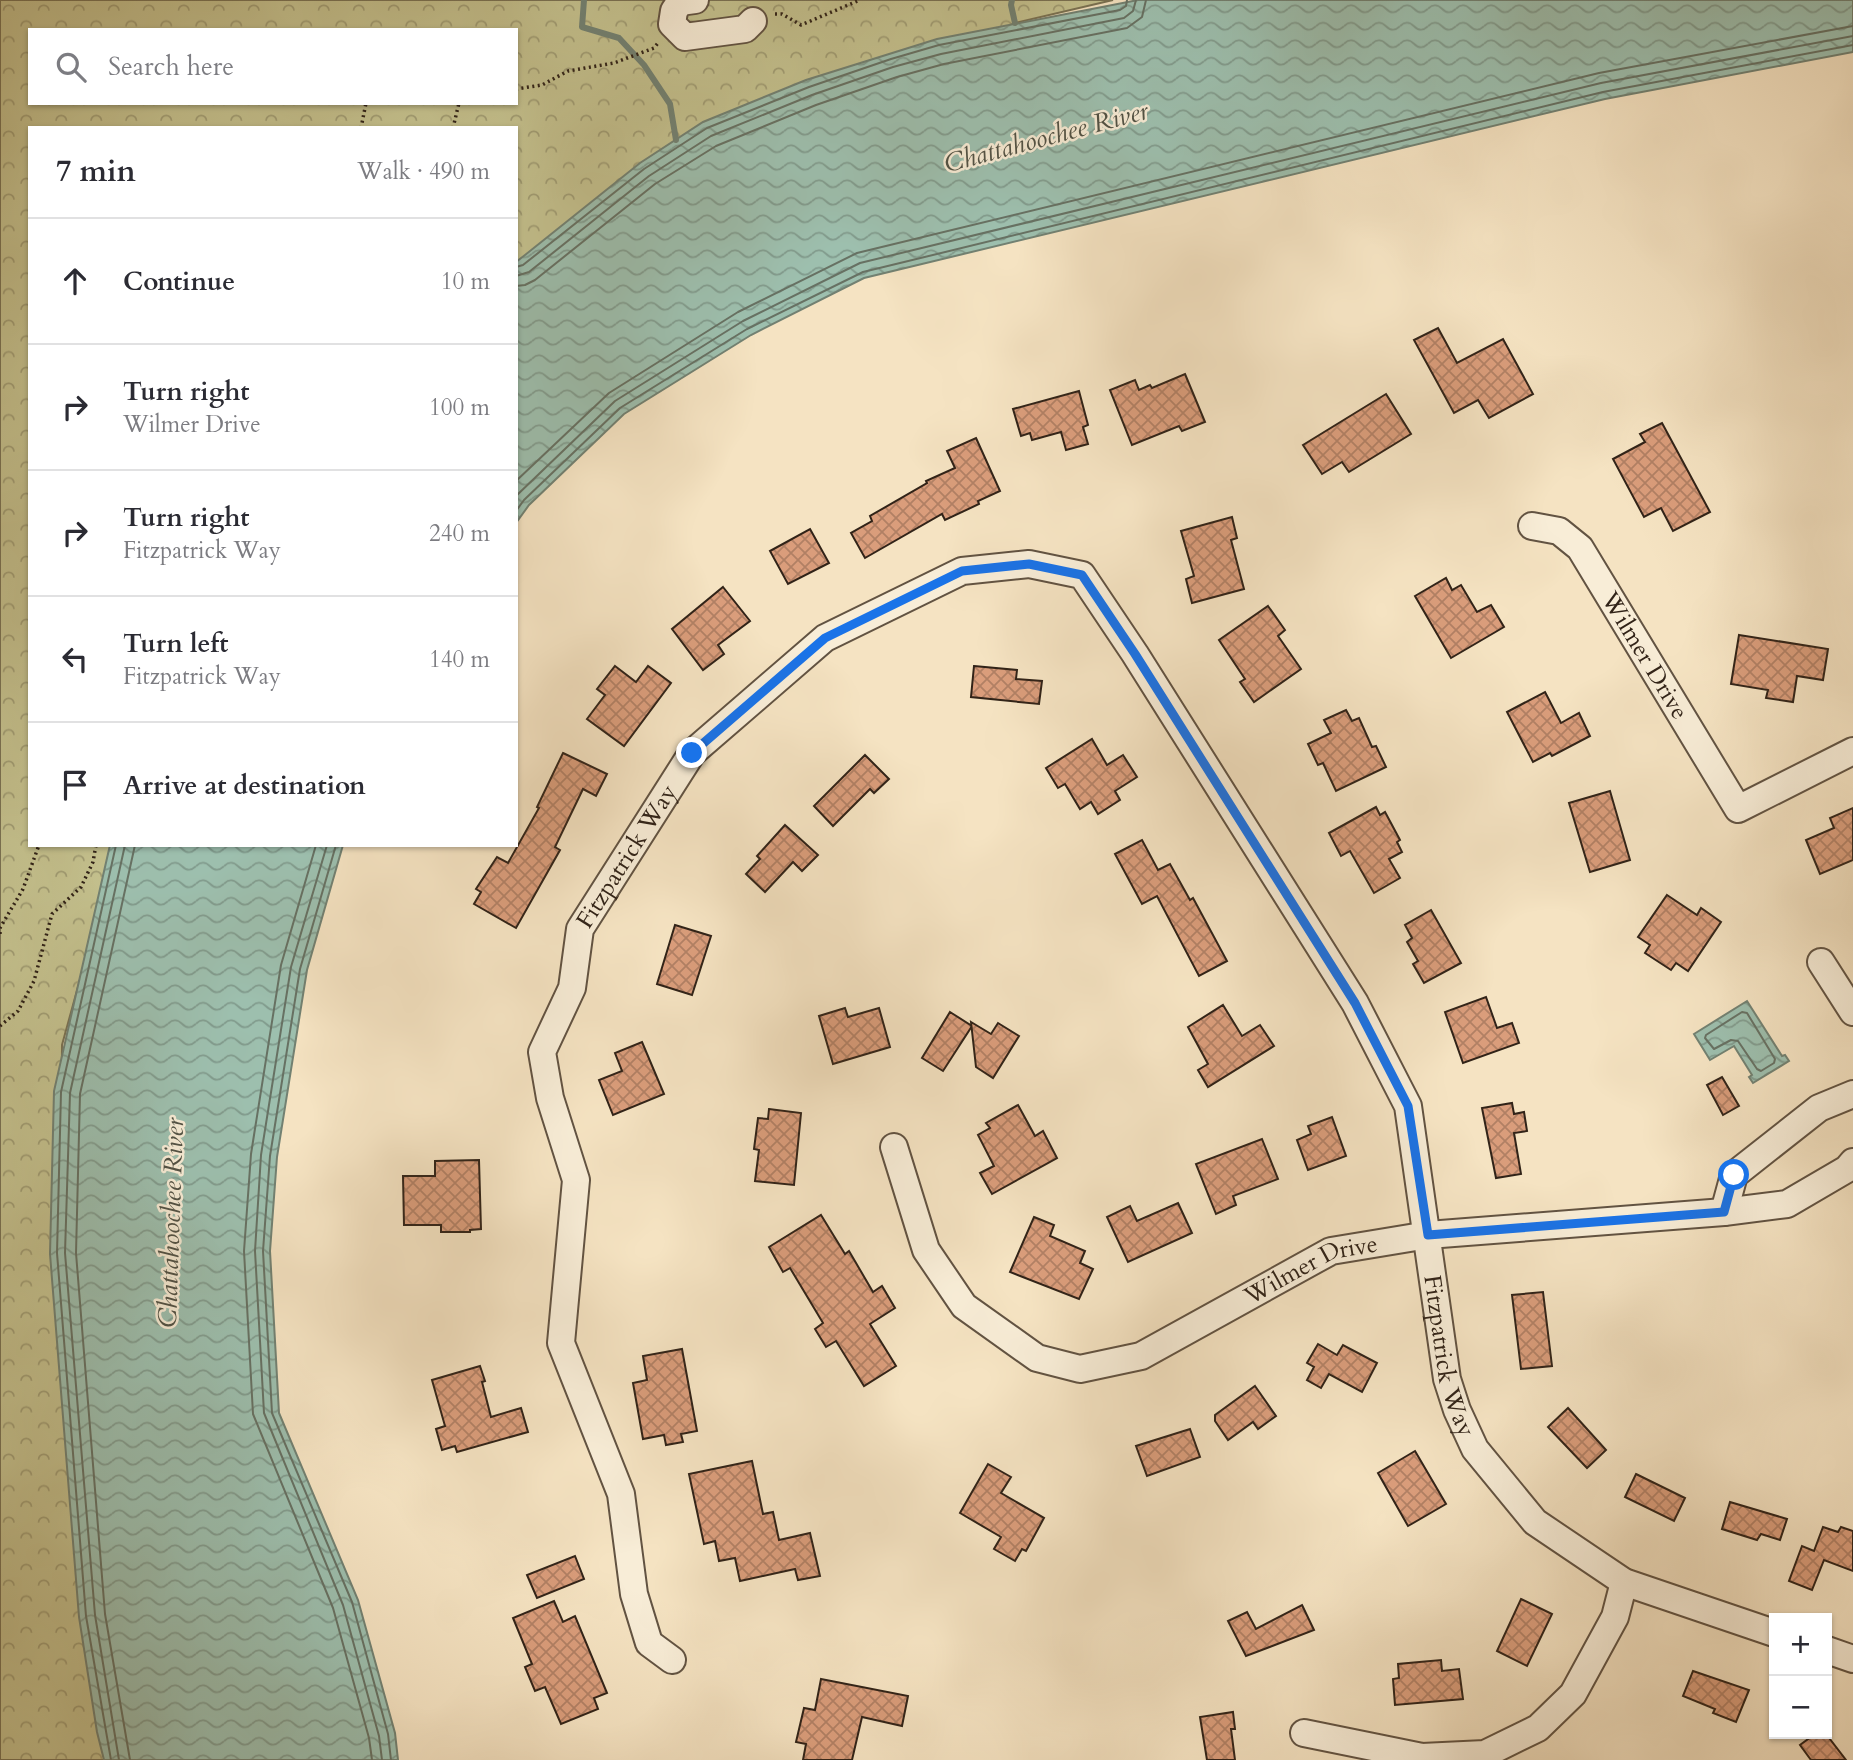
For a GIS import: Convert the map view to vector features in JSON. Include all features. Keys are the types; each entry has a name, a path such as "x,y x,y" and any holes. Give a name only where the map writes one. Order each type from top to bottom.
{"street":[{"path":"695,0 680,2 674,11 671,24 684,37 745,29 753,16"},
{"name":"Wilmer Drive","path":"1532,526 1559,531 1580,548 1738,809 1853,751"},
{"name":"Fitzpatrick Way","path":"672,1660 649,1643 634,1594 621,1494 561,1343 576,1180 550,1098 542,1052 572,988 580,929 692,753 825,638 962,571 1029,564 1082,575 1135,654 1361,1014 1408,1106 1447,1379 1457,1410 1475,1449 1535,1522 1624,1582 1769,1631"},
{"path":"1821,962 1853,1012"},
{"path":"1724,1212 1734,1175 1819,1108 1853,1094"},
{"name":"Wilmer Drive","path":"894,1147 926,1250 964,1306 1037,1358 1080,1369 1141,1356 1331,1251 1428,1235 1724,1212 1787,1204 1853,1163"},
{"path":"1304,1733 1422,1757 1485,1754 1538,1728 1573,1694 1615,1617 1624,1582"},
{"path":"1832,1652 1853,1659"}],"path":[{"path":"753,16 782,14 801,25 860,0"},
{"path":"518,89 542,85 568,71 614,63 654,48"},
{"path":"361,126 366,105"},
{"path":"453,126 459,105"},
{"path":"0,934 0,928 23,889 38,847"},
{"path":"0,1026 18,1011 34,981 52,914 81,887 93,862 96,847"}],"green space":[{"path":"0,0 1113,0 1015,23 518,265 518,126 28,126 28,847 116,847 62,1045 60,1344 108,1760 0,1760"}],"water":[{"name":"Chattahoochee River","path":"1138,0 1853,0 1853,52 1605,99 864,278 751,335 624,414 529,505 518,520 518,260 640,163 703,122 806,80 937,39"},
{"name":"Chattahoochee River","path":"110,847 342,847 307,970 277,1157 270,1251 279,1413 358,1600 395,1733 398,1760 104,1760 79,1617 50,1254 54,1091"},
{"path":"1747,1001 1782,1056 1785,1055 1789,1061 1753,1083 1749,1077 1752,1075 1734,1046 1710,1060 1694,1034"}],"building":[{"path":"1438,328 1457,363 1503,339 1533,394 1489,418 1478,400 1454,413 1414,340"},
{"path":"1185,374 1205,422 1182,431 1179,426 1132,445 1110,390 1135,380 1139,390 1150,385 1152,388"},
{"path":"1079,391 1088,425 1083,427 1088,444 1066,450 1061,432 1032,440 1030,433 1021,436 1013,409"},
{"path":"1386,394 1411,434 1349,472 1342,462 1322,474 1303,445"},
{"path":"1662,423 1710,512 1673,531 1661,508 1644,517 1613,459 1645,442 1640,434"},
{"path":"976,438 1000,491 945,520 942,514 865,558 851,533 872,521 870,516 927,483 926,481 955,468 947,451"},
{"path":"1232,517 1237,538 1231,540 1244,589 1192,603 1186,579 1194,576 1181,531"},
{"path":"810,529 829,563 788,584 770,551"},
{"path":"1446,578 1452,590 1461,585 1477,612 1491,605 1504,627 1451,658 1415,596"},
{"path":"723,587 750,621 718,645 724,654 703,670 672,629"},
{"path":"1268,606 1285,630 1278,636 1301,669 1254,702 1240,682 1245,679 1219,640"},
{"path":"1739,635 1828,649 1823,680 1797,676 1793,702 1766,698 1768,690 1731,684"},
{"path":"615,666 636,682 648,666 671,683 624,746 587,719 605,695 597,689"},
{"path":"974,666 1017,670 1016,679 1042,681 1039,704 971,697"},
{"path":"1545,692 1561,723 1579,713 1590,736 1552,756 1550,753 1533,762 1507,712"},
{"path":"1346,710 1352,721 1359,718 1372,747 1376,746 1386,767 1336,791 1323,763 1318,765 1308,744 1331,733 1324,720"},
{"path":"1092,739 1107,765 1123,755 1137,777 1115,791 1120,800 1098,814 1091,802 1080,809 1065,784 1058,788 1046,768"},
{"path":"563,753 607,774 596,796 583,789 555,847 560,850 516,928 474,904 481,892 476,889 497,857 508,863 539,808 537,807"},
{"path":"865,755 889,779 874,793 870,789 833,826 814,806"},
{"path":"1610,791 1630,860 1590,872 1569,803"},
{"path":"1376,807 1380,815 1385,812 1400,840 1397,842 1402,852 1389,859 1400,878 1374,893 1350,851 1341,856 1329,833"},
{"path":"1853,808 1853,860 1820,874 1806,840 1834,828 1830,818"},
{"path":"785,825 818,855 802,871 793,862 765,892 746,874 760,859 757,856"},
{"path":"1142,840 1158,870 1170,864 1190,900 1193,898 1227,961 1199,976 1157,896 1142,904 1115,854"},
{"path":"1667,895 1697,915 1701,908 1721,922 1688,971 1676,963 1671,970 1645,953 1650,945 1638,937"},
{"path":"1431,910 1461,963 1424,983 1413,964 1418,961 1407,942 1412,938 1405,925"},
{"path":"675,925 711,936 692,995 657,984"},
{"path":"1486,997 1497,1028 1512,1023 1519,1043 1463,1063 1445,1012"},
{"path":"1223,1005 1242,1036 1260,1025 1274,1046 1208,1087 1198,1070 1208,1064 1188,1027"},
{"path":"845,1008 848,1017 879,1008 890,1047 833,1064 819,1016"},
{"path":"950,1012 972,1026 943,1071 922,1058"},
{"path":"971,1022 991,1034 998,1023 1019,1036 993,1078 976,1067"},
{"path":"642,1042 664,1094 613,1115 599,1080 622,1071 615,1053"},
{"path":"1722,1077 1739,1106 1723,1115 1707,1085"},
{"path":"1512,1103 1514,1114 1524,1112 1527,1131 1514,1133 1521,1174 1496,1178 1482,1108"},
{"path":"1018,1105 1035,1136 1043,1131 1057,1158 992,1194 980,1173 994,1166 978,1135 990,1128 986,1123"},
{"path":"769,1109 801,1113 794,1185 755,1181 759,1150 754,1149 758,1118 768,1119"},
{"path":"1332,1117 1346,1156 1308,1170 1297,1140 1311,1134 1308,1126"},
{"path":"1262,1139 1278,1179 1233,1196 1236,1205 1216,1214 1196,1164"},
{"path":"479,1160 481,1229 470,1232 441,1232 441,1225 404,1225 403,1176 435,1176 435,1161"},
{"path":"1178,1203 1192,1233 1128,1262 1107,1217 1130,1206 1137,1221"},
{"path":"821,1215 845,1254 849,1251 873,1292 882,1286 895,1308 870,1324 896,1366 864,1386 836,1341 826,1347 815,1329 823,1323 790,1268 783,1272 769,1247"},
{"path":"1034,1217 1054,1225 1050,1236 1085,1251 1080,1263 1093,1269 1079,1299 1010,1272"},
{"path":"1543,1292 1552,1366 1521,1369 1512,1295"},
{"path":"1318,1344 1337,1355 1343,1345 1377,1363 1362,1392 1329,1374 1321,1388 1307,1380 1314,1367 1307,1363"},
{"path":"682,1349 697,1431 681,1434 683,1442 666,1445 664,1435 643,1439 633,1383 647,1380 643,1356"},
{"path":"480,1366 491,1417 521,1408 528,1432 457,1452 455,1446 442,1450 436,1429 445,1426 432,1380"},
{"path":"1255,1386 1276,1416 1258,1429 1253,1422 1228,1440 1215,1421 1215,1415"},
{"path":"1568,1408 1606,1450 1587,1468 1548,1427"},
{"path":"1190,1429 1200,1457 1147,1476 1136,1446"},
{"path":"1415,1451 1446,1504 1408,1526 1378,1473"},
{"path":"752,1461 763,1514 773,1512 779,1540 810,1533 820,1576 798,1580 795,1569 740,1581 735,1558 719,1561 715,1541 704,1544 689,1474"},
{"path":"988,1464 1011,1477 1001,1493 1044,1518 1026,1551 1022,1549 1015,1561 994,1549 1001,1537 960,1513"},
{"path":"1636,1474 1685,1498 1674,1521 1625,1497"},
{"path":"1730,1502 1787,1519 1780,1540 1761,1534 1757,1540 1722,1529"},
{"path":"1823,1527 1838,1532 1841,1527 1853,1531 1853,1571 1824,1560 1812,1590 1789,1581 1802,1546 1814,1551"},
{"path":"575,1556 584,1579 537,1598 527,1575"},
{"path":"1521,1599 1552,1614 1527,1666 1497,1651"},
{"path":"554,1601 563,1622 575,1616 607,1693 594,1698 598,1709 561,1724 545,1687 535,1691 525,1667 532,1664 513,1618"},
{"path":"1302,1605 1314,1630 1246,1656 1228,1621 1247,1612 1256,1629"},
{"path":"1441,1660 1442,1671 1459,1669 1463,1699 1395,1705 1393,1679 1399,1678 1398,1664"},
{"path":"1693,1671 1749,1690 1736,1722 1713,1713 1715,1709 1683,1696"},
{"path":"821,1679 908,1696 902,1726 862,1717 852,1760 803,1760 806,1744 796,1742 804,1708 815,1710"},
{"path":"1233,1712 1235,1729 1231,1729 1235,1760 1207,1760 1200,1717"},
{"path":"1808,1739 1830,1739 1846,1760 1811,1760 1800,1745"}],"waterway":[{"path":"584,0 582,27 619,38 644,65 670,104 676,140"},
{"path":"1012,0 1015,23"}],"route":[{"path":"692,753 825,638 962,571 1029,564 1082,575 1135,654 1355,1003 1408,1106 1428,1235 1724,1212 1734,1175"}]}
